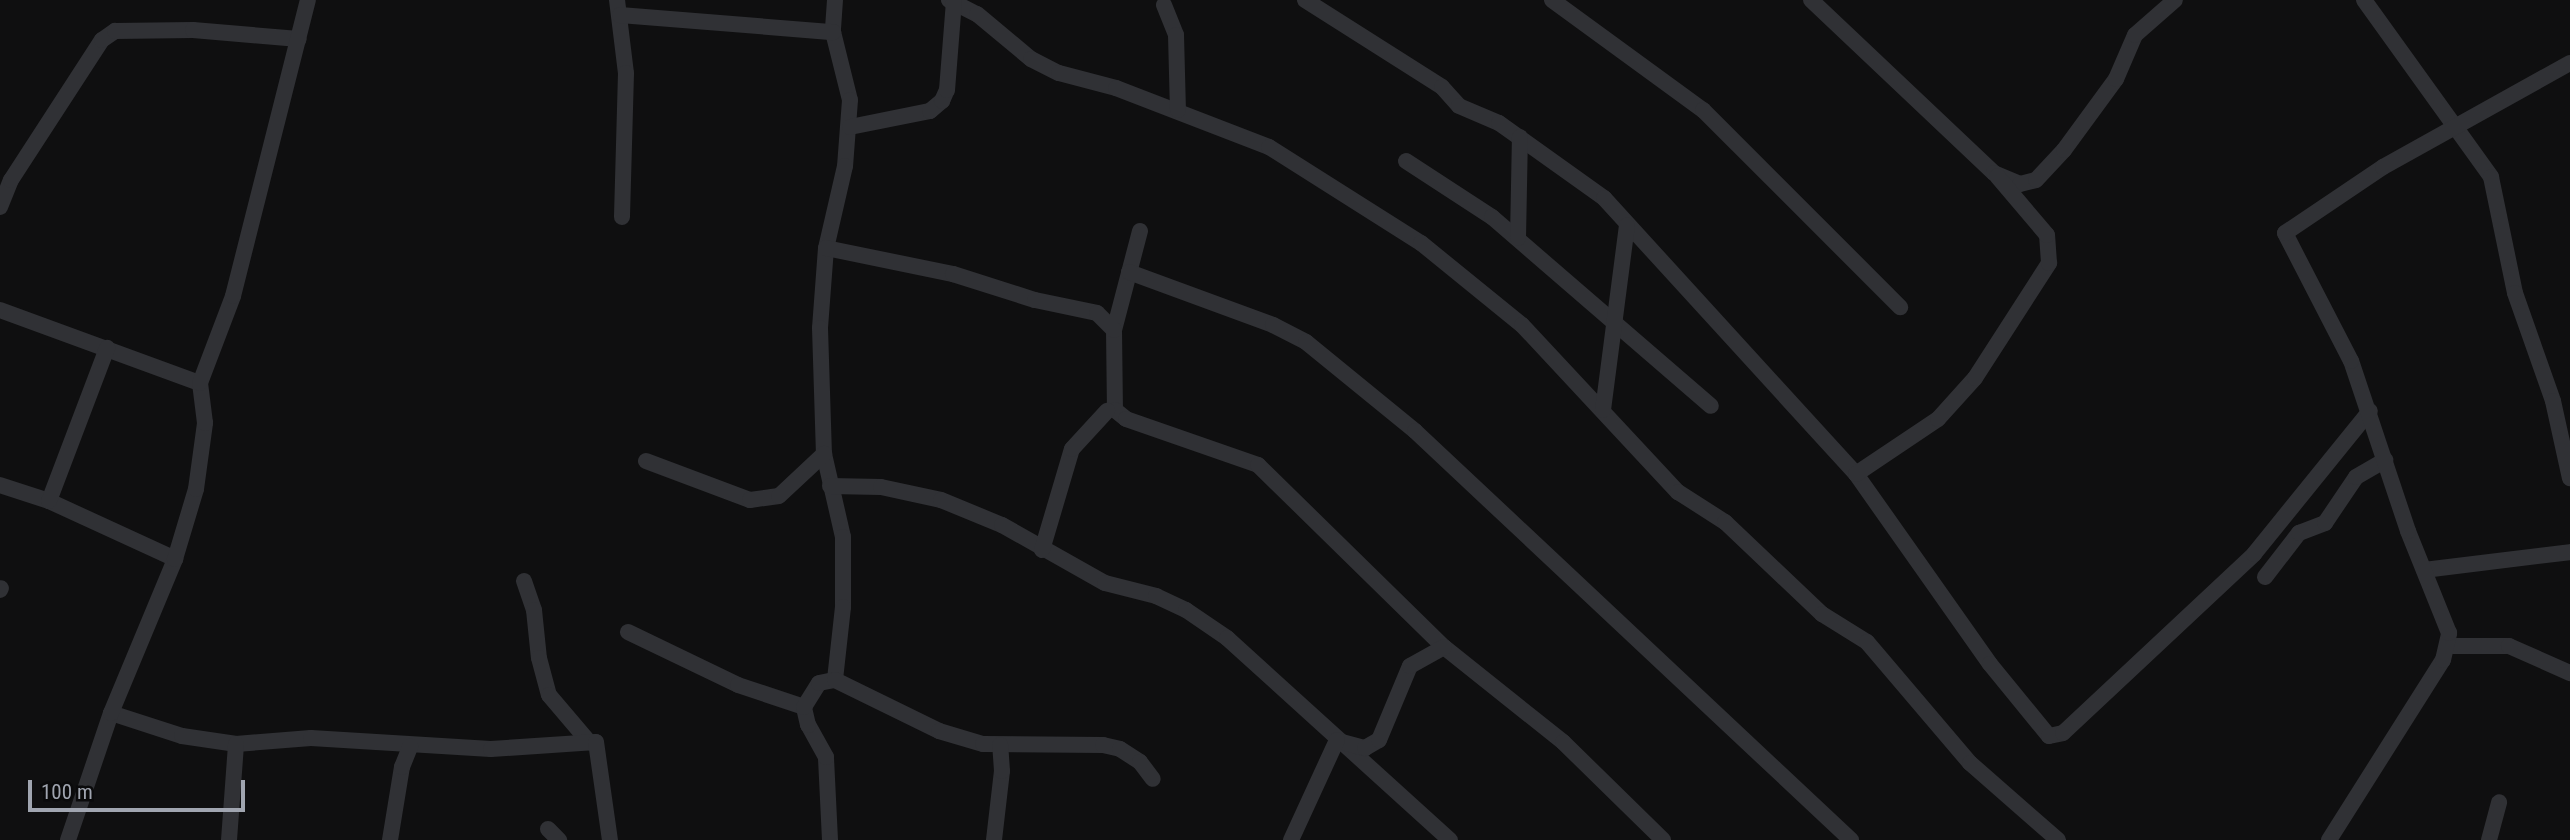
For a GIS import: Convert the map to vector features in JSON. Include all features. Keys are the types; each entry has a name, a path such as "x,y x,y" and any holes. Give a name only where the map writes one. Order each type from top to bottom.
{"street":[{"path":"68,840 111,713 175,559 202,457 205,423 200,383 233,296 272,128 308,0"},
{"path":"835,0 833,32 848,81 850,127 826,248 820,328 824,454 843,537 843,607 835,680"},
{"path":"1305,0 1442,87 1459,106 1520,137 1604,198 1856,474 1990,664 2049,736 2063,733 2254,554 2370,411"},
{"path":"1552,0 1703,110 1900,307"},
{"path":"1811,0 1994,173 2047,235 2049,263 1975,378 1938,419 1856,474"},
{"path":"1994,173 2020,184 2036,180 2092,114 2116,79 2135,35 2175,0"},
{"path":"2364,0 2456,124 2491,177 2515,293 2553,401 2570,478"},
{"path":"850,127 930,111 942,101 947,90 951,1 977,14 1040,64 1178,110 1269,147 1421,243 1522,325 1678,492 1725,522 1822,614 1867,642 1970,764 2058,840"},
{"path":"1164,5 1176,35 1178,110"},
{"path":"622,217 626,74 618,7 833,32"},
{"path":"0,206 11,180 102,40 115,31 193,30 299,39"},
{"path":"2329,840 2448,646 2449,633 2351,362 2285,233 2456,124 2570,63"},
{"path":"1518,238 1520,137"},
{"path":"1406,161 1518,238 1612,317 1711,406"},
{"path":"1603,410 1612,317 1627,226"},
{"path":"1140,231 1114,330 1115,410 1126,419 1258,465 1444,647 1563,742 1663,840"},
{"path":"826,248 953,274 1035,300 1097,313 1114,330"},
{"path":"1129,272 1307,342 1415,431 1851,840"},
{"path":"0,310 200,383"},
{"path":"49,500 107,348"},
{"path":"1042,550 1072,449 1107,411"},
{"path":"646,461 750,500 779,496 824,454"},
{"path":"2265,578 2299,533 2325,523 2356,477 2386,460"},
{"path":"0,485 49,500 175,559"},
{"path":"831,486 881,487 941,500 1002,525 1042,550 1105,583 1156,596 1186,610 1227,638 1450,840"},
{"path":"2424,570 2570,552"},
{"path":"524,580 534,610 539,658 549,695 589,742"},
{"path":"628,632 738,685 804,707"},
{"path":"2448,646 2509,646 2570,673"},
{"path":"1337,740 1365,748 1379,740 1410,666 1444,647"},
{"path":"830,840 826,757 808,725 804,707 819,682 835,680 939,731 1000,745 1103,745 1140,762 1153,779"},
{"path":"111,713 182,736 236,744 311,738 410,747 491,749 596,742 610,840"},
{"path":"1291,840 1337,740"},
{"path":"229,840 236,744"},
{"path":"993,840 1002,771 1000,745"},
{"path":"390,840 402,767 410,747"},
{"path":"2489,840 2499,802"}]}
